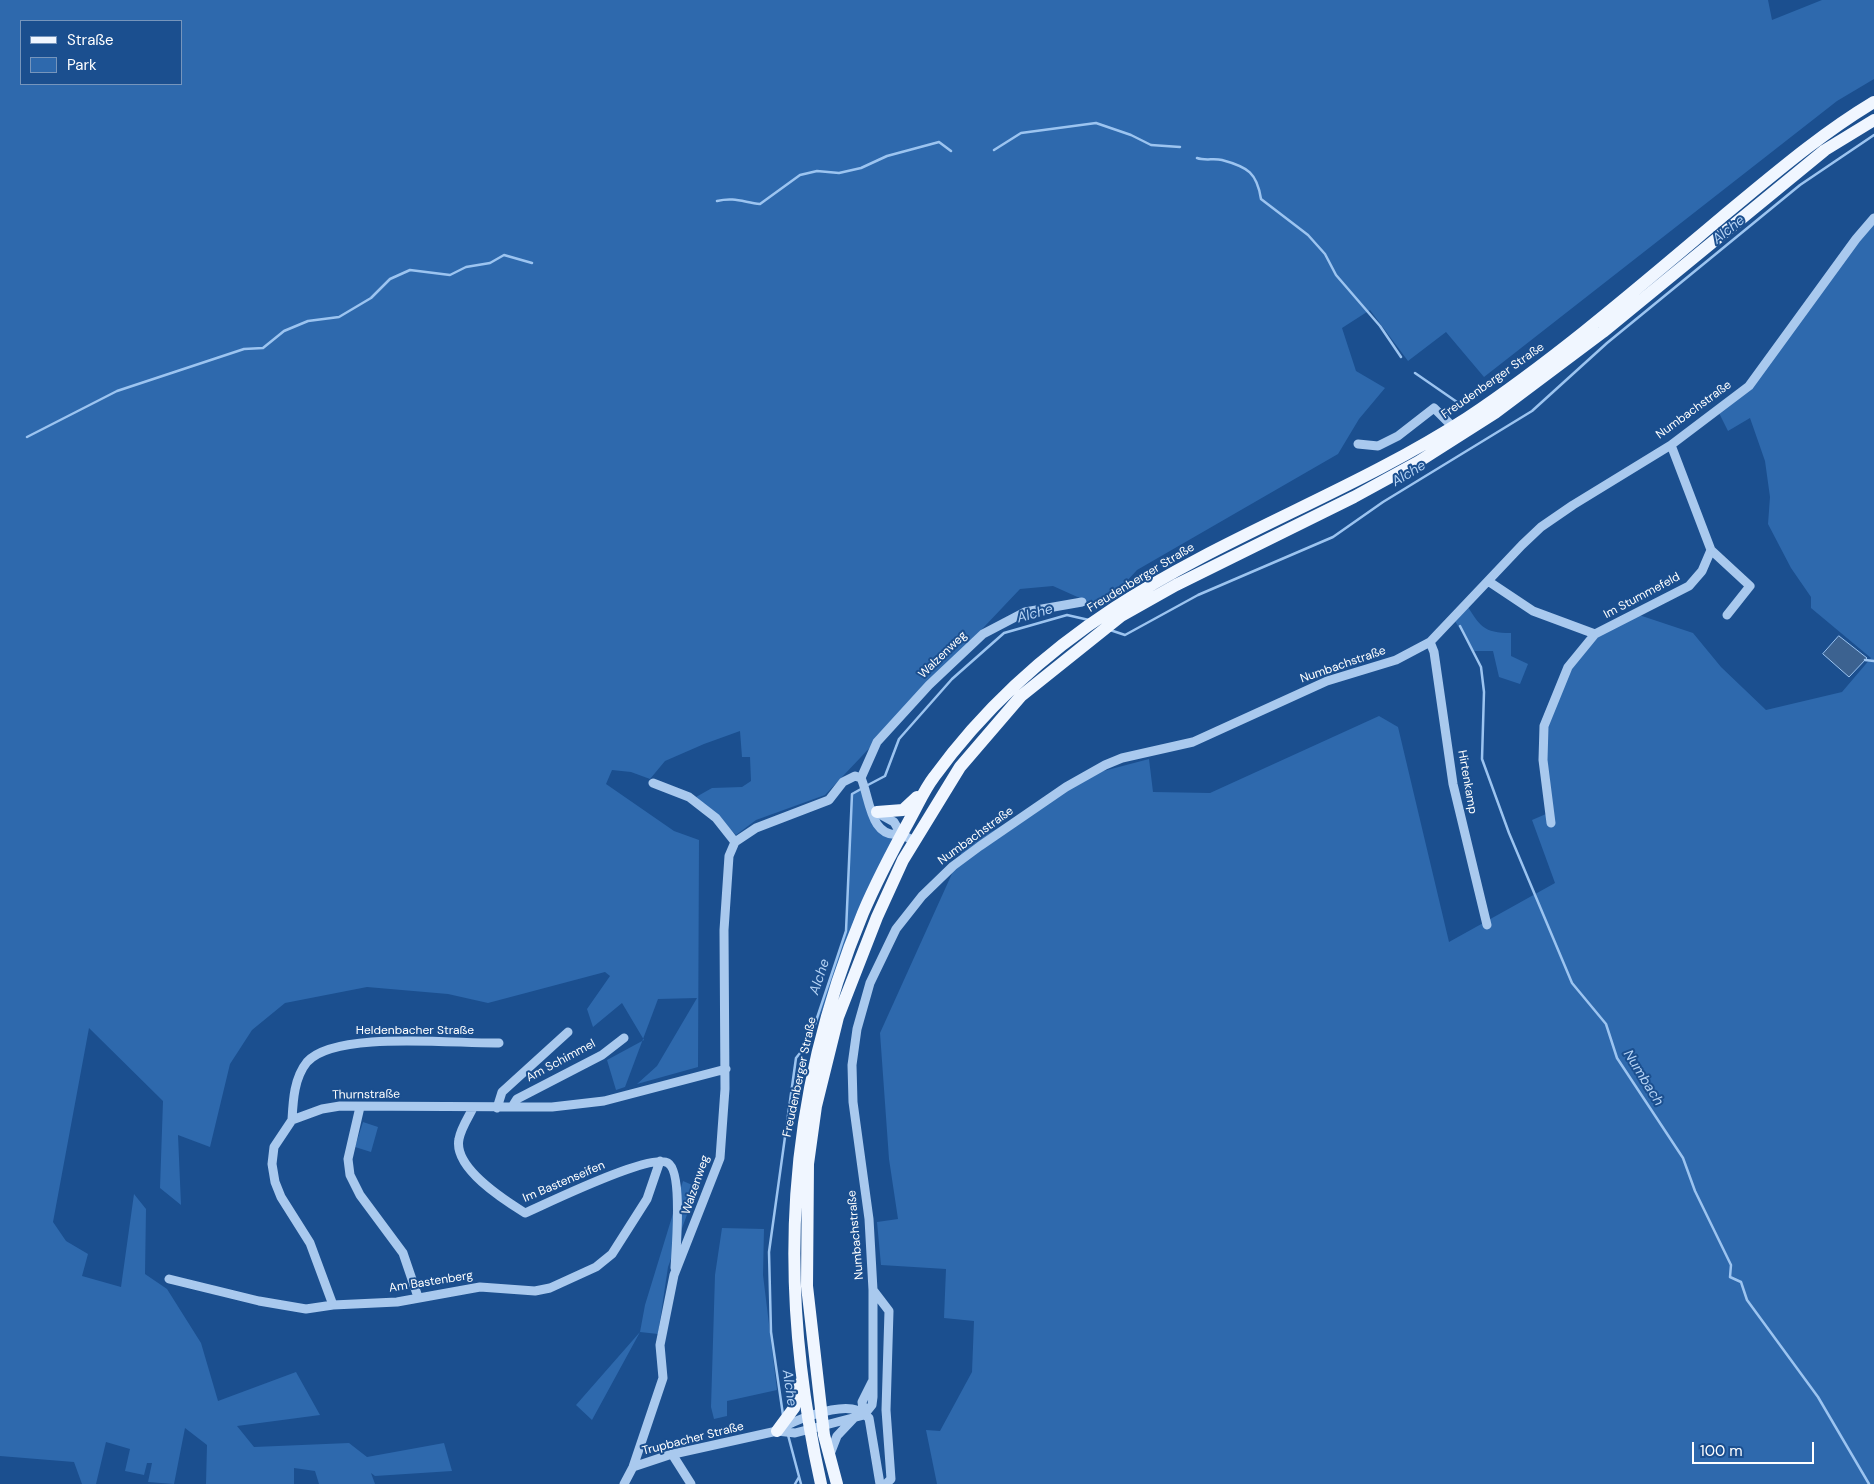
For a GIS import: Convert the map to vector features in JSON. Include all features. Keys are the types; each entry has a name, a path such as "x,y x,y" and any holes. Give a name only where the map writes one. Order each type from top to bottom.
{"main road":[{"name":"Freudenberger Straße","path":"837,1484 823,1419 809,1304 806,1254 808,1164 816,1106 829,1046 851,979 877,917 914,841 960,767 996,722 1021,696 1099,625 1173,573 1350,485 1453,426 1511,387 1594,323 1818,137 1874,102"},
{"name":"Freudenberger Straße","path":"821,1484 800,1378 793,1254 798,1164 808,1097 828,1014 854,936 876,884 930,782 956,749 1012,688 1064,643 1354,497 1418,462 1495,413 1603,332 1818,156 1874,120"},
{"path":"874,811 903,810 909,807 930,782"},
{"path":"777,1431 790,1420 797,1398 800,1378"}],"street":[{"name":"Numbachstraße","path":"864,1415 872,1405 872,1290 869,1219 853,1102 852,1065 857,1029 870,983 896,929 922,896 953,866 980,846 1066,787 1105,765 1122,758 1193,742 1286,698 1327,681 1396,660 1430,642 1522,545 1555,517 1671,445 1749,386 1856,239 1874,218"},
{"path":"1358,444 1378,446 1398,436 1434,408 1453,426"},
{"path":"1671,445 1711,550 1750,586 1727,615"},
{"name":"Im Stummefeld","path":"1551,823 1543,760 1544,726 1568,667 1595,634 1689,586 1702,571 1711,550"},
{"name":"Im Stummefeld","path":"1488,581 1540,614 1595,634"},
{"name":"Walzenweg","path":"861,778 878,742 929,685 983,634 1025,612 1082,602"},
{"name":"Hirtenkamp","path":"1430,642 1434,652 1453,784 1487,925"},
{"path":"653,784 689,797 716,818 735,842 756,828 830,800 842,782 849,777 861,778 874,811 898,826 901,834 914,841"},
{"path":"874,811 872,817 886,834 893,836 901,834"},
{"name":"Walzenweg","path":"633,1467 663,1378 660,1337 674,1275 720,1158 726,1069 725,894 727,864 735,842"},
{"path":"497,1108 502,1092 568,1032"},
{"name":"Am Schimmel","path":"512,1107 518,1099 602,1055 624,1038"},
{"name":"Heldenbacher Straße","path":"292,1120 296,1084 302,1071 308,1062 331,1047 369,1042 499,1043"},
{"name":"Thurnstraße","path":"292,1120 322,1109 340,1106 552,1107 604,1101 726,1069"},
{"path":"360,1107 350,1149 350,1175 360,1195 403,1253 418,1297"},
{"name":"Im Bastenseifen","path":"473,1108 458,1139 460,1156 467,1167 484,1184 525,1214 609,1176 660,1160"},
{"path":"292,1120 274,1147 272,1164 275,1182 281,1197 310,1243 333,1305"},
{"path":"660,1160 668,1163 672,1168 676,1191 679,1220 674,1275"},
{"name":"Am Bastenberg","path":"169,1280 292,1307 319,1308 333,1305 397,1302 480,1286 535,1291 550,1288 596,1267 612,1254 642,1210 660,1160"},
{"path":"872,1290 889,1311 886,1410 891,1478 886,1484"},
{"path":"823,1419 851,1408 869,1418 880,1484"},
{"path":"823,1419 854,1418 864,1415"},
{"path":"830,1454 837,1436 854,1418"},
{"name":"Trupbacher Straße","path":"624,1484 633,1467 672,1454 777,1431 795,1433 809,1424 823,1419"},
{"name":"Trupbacher Straße","path":"790,1420 809,1424"},
{"path":"672,1454 691,1484"}],"green space":[{"path":"0,0 1768,0 1772,20 1822,0 1874,0 1874,79 1837,101 1484,377 1446,332 1408,361 1370,310 1342,328 1356,371 1385,388 1359,419 1338,454 1137,570 1102,608 1053,586 1020,589 825,795 756,820 736,835 696,797 712,788 742,787 751,781 750,757 742,757 740,731 665,761 650,779 631,772 612,770 606,784 674,831 699,840 698,1067 637,1084 657,1066 697,998 658,999 643,1039 622,1003 593,1027 587,1009 610,976 605,972 488,1003 448,994 367,987 285,1003 252,1030 230,1064 210,1147 178,1135 181,1205 160,1188 163,1101 89,1028 53,1222 66,1241 88,1254 82,1276 121,1287 134,1194 146,1209 145,1274 167,1289 201,1343 218,1401 296,1372 320,1415 237,1426 254,1447 349,1443 367,1457 444,1443 452,1471 375,1476 371,1473 375,1484 319,1484 315,1471 294,1468 294,1484 206,1484 207,1445 185,1428 174,1484 148,1482 152,1463 147,1463 144,1475 125,1471 130,1449 106,1442 96,1484 82,1484 74,1462 0,1456"},
{"path":"1874,218 1874,1484 937,1484 926,1430 940,1431 972,1372 974,1321 944,1318 946,1269 881,1265 877,1222 898,1219 889,1159 880,1033 964,847 1096,773 1149,759 1153,792 1210,793 1379,716 1398,727 1449,942 1555,883 1532,820 1546,814 1544,726 1568,667 1595,634 1636,614 1693,633 1721,667 1766,710 1842,692 1871,658 1811,608 1811,597 1791,568 1768,524 1770,497 1765,461 1750,418 1728,431 1718,411 1749,386"},
{"path":"1466,604 1483,627 1494,632 1511,633 1511,656 1528,664 1520,684 1499,677 1493,651 1474,651 1453,618"},
{"path":"865,786 867,801 886,834 901,834 872,891 809,1042 846,931 852,794"},
{"path":"642,1041 625,1087 616,1090 607,1060"},
{"path":"363,1122 378,1127 371,1152 355,1147"},
{"path":"683,1181 697,1187 668,1267 658,1334 640,1332 645,1305"},
{"path":"722,1228 764,1229 763,1275 777,1390 727,1401 727,1416 714,1419 711,1407 715,1275"},
{"path":"640,1332 592,1420 576,1405"}],"shaded area":[{"path":"1839,636 1867,658 1849,677 1823,654"}],"waterway":[{"path":"994,150 1021,133 1096,123 1131,135 1151,145 1180,147"},
{"name":"Alche","path":"1110,630 1125,635 1198,595 1333,537 1383,502 1532,411 1607,343 1800,185 1874,135"},
{"path":"717,201 734,200 760,204 800,175 817,171 839,173 861,168 887,156 939,142 951,151"},
{"path":"1197,158 1222,160 1238,165 1250,172 1257,183 1261,199 1308,235 1325,254 1336,275 1380,326 1401,357"},
{"path":"27,437 117,391 244,349 263,348 284,331 308,321 339,317 371,298 390,279 410,270 450,275 466,267 490,263 504,255 532,263"},
{"path":"1415,373 1457,402"},
{"name":"Alche","path":"866,786 885,776 899,739 952,679 1004,633 1067,615 1089,620"},
{"name":"Numbach","path":"1460,626 1481,667 1484,692 1482,759 1509,833 1572,983 1606,1024 1617,1058 1683,1158 1695,1191 1731,1265 1730,1277 1741,1282 1747,1300 1818,1397 1869,1484"},
{"path":"1865,660 1874,661"},
{"name":"Alche","path":"783,1415 771,1332 769,1252 796,1058 809,1042 846,931 852,794 861,789"},
{"name":"Alche","path":"788,1435 801,1484"},
{"name":"Alche","path":"795,1484 799,1477"}]}
